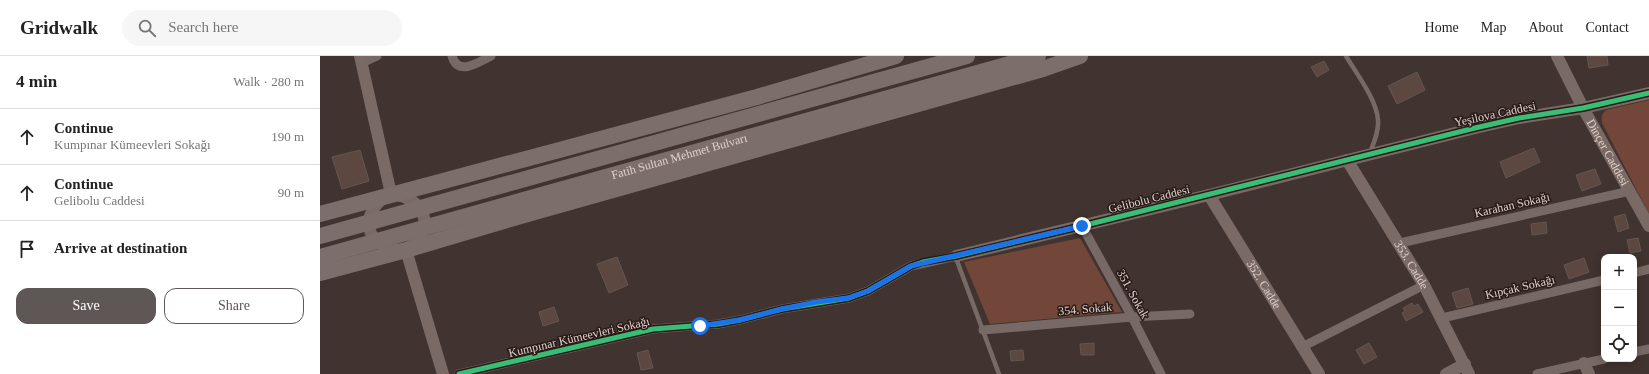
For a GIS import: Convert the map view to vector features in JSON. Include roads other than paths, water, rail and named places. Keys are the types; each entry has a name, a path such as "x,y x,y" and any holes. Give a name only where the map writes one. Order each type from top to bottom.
{"highway":[{"path":"320,214 661,123 896,56"},
{"name":"Fatih Sultan Mehmet Bulvarı","path":"320,236 967,56"},
{"name":"Fatih Sultan Mehmet Bulvarı","path":"320,257 1038,56"},
{"path":"320,273 406,250 524,215 1043,69 1080,56"}],"street":[{"path":"377,56 361,60 391,194"},
{"path":"452,56 456,64 461,67 468,68 491,56"},
{"name":"Dinçer Caddesi","path":"1557,56 1583,108 1649,226"},
{"name":"Yeşilova Caddesi","path":"1347,160 1512,120 1583,108 1649,92"},
{"name":"Gelibolu Caddesi","path":"956,256 1347,160"},
{"name":"353. Cadde","path":"1347,160 1400,243 1442,318 1467,369"},
{"name":"Karahan Sokağı","path":"1400,243 1630,191"},
{"path":"391,194 410,199 417,204 422,212 424,230 420,238 406,250 388,249 380,245 373,238 370,230 369,221 371,212 376,204 391,194"},
{"name":"352. Cadde","path":"1209,195 1319,374"},
{"name":"351. Sokak","path":"1082,226 1132,317 1161,374"},
{"path":"406,250 442,374"},
{"name":"Kumpınar Kümeevleri Sokağı","path":"459,374 653,329 718,324 788,308 848,298 868,291 911,266 956,256"},
{"path":"1637,272 1649,269"},
{"name":"Kıpçak Sokağı","path":"1442,318 1601,281"},
{"path":"1302,347 1424,285"},
{"name":"354. Sokak","path":"983,330 1132,317 1190,314"},
{"path":"1637,351 1649,349"},
{"path":"1537,374 1587,369 1601,361"},
{"path":"1446,374 1467,369"}],"lane":[{"path":"1346,56 1374,103 1378,119 1376,136 1369,155"},
{"path":"956,256 999,374"}]}
